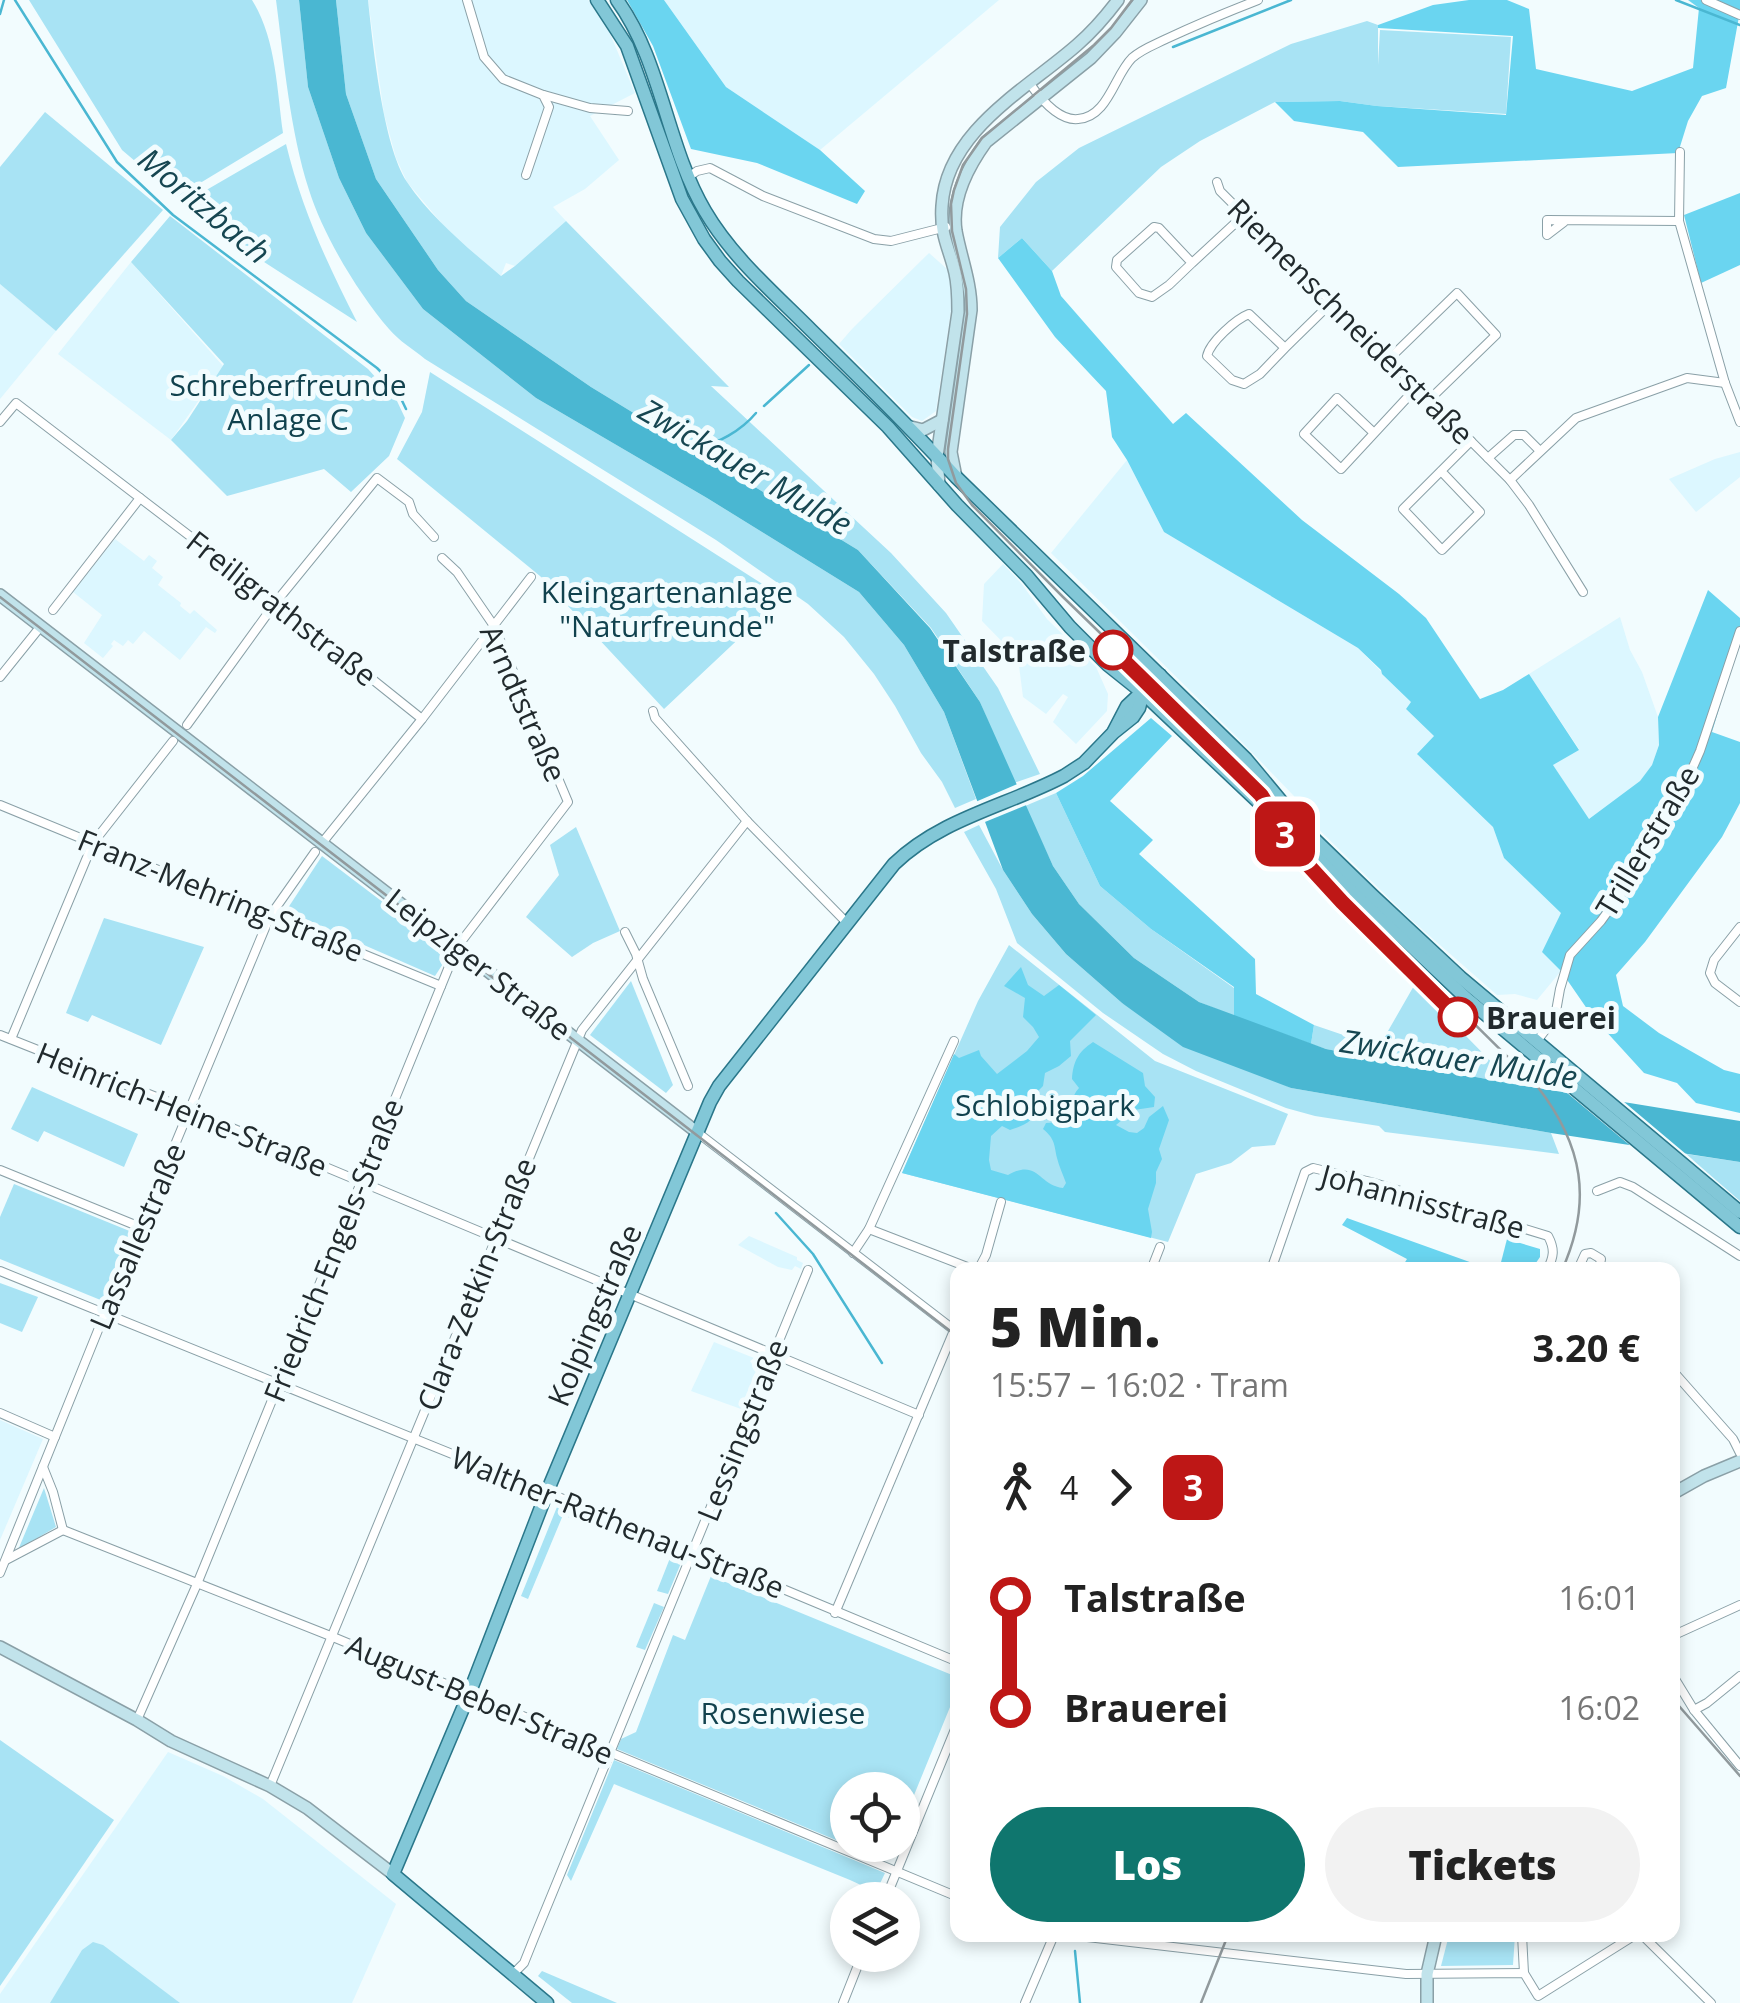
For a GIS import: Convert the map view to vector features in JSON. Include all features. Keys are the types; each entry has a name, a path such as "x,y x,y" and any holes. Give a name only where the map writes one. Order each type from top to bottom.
{"main road":[{"path":"597,0 627,46 682,199 704,239 738,281 888,427 956,477 1246,759 1316,842 1533,1045 1740,1227"},
{"path":"617,0 640,40 687,178 732,252 911,428 939,462 940,485 1028,576 1070,627 1466,998 1556,1057 1740,1212"},
{"path":"1143,693 1160,675"},
{"name":"Kolpingstraße","path":"394,1874 548,1492 719,1086 894,864 934,833 1050,783 1084,763 1136,713 1143,693"},
{"path":"394,1874 547,2003"}],"street":[{"path":"467,0 484,57 503,79 590,108 628,111"},
{"path":"939,462 958,301 954,268 942,228 944,188 960,151 974,132 1078,44 1118,0"},
{"path":"939,462 971,310 971,290 956,224 957,199 974,158 986,142 1090,58 1142,0"},
{"path":"1030,84 1064,116 1082,119 1096,113 1131,59 1147,47 1258,0"},
{"path":"1706,0 1740,15"},
{"path":"526,175 549,108 543,94"},
{"path":"1680,152 1679,221 1694,282 1740,422"},
{"path":"687,178 710,168 763,196 891,242 956,224"},
{"name":"Riemenschneiderstraße","path":"1217,182 1220,191 1510,480 1583,592"},
{"path":"1192,264 1154,227 1118,260 1116,267 1139,292 1152,297 1169,286 1244,215"},
{"path":"1564,222 1679,221"},
{"path":"1389,359 1457,293 1496,335 1430,399"},
{"path":"1285,348 1249,314 1209,347 1208,356 1232,380 1244,384 1260,374 1332,302"},
{"path":"1510,480 1576,418 1687,378 1725,383"},
{"path":"1374,434 1337,398 1304,434 1342,469 1417,387"},
{"name":"Freiligrathstraße","path":"0,422 16,403 422,719"},
{"path":"911,428 923,430 942,420"},
{"name":"Riemenschneiderstraße","path":"1488,458 1514,435 1524,434 1540,451"},
{"path":"1440,471 1480,512 1442,550 1403,509 1440,471 1471,441"},
{"path":"187,724 276,602 377,478 408,502 413,514 434,537"},
{"path":"54,610 140,498"},
{"name":"Arndtstraße","path":"442,558 457,572 494,626 568,802"},
{"name":"Lassallestraße","path":"0,1573 270,916 318,848 531,577"},
{"name":"Leipziger Straße","path":"0,594 318,848 456,947 950,1324"},
{"path":"0,677 40,626"},
{"name":"Trillerstraße","path":"1533,1045 1555,1017 1570,955 1602,921 1637,871 1689,776 1740,631"},
{"path":"653,711 655,718 747,821 848,924"},
{"path":"11,1039 94,843 174,741"},
{"name":"Friedrich-Engels-Straße","path":"136,1720 197,1584 456,947 568,802"},
{"name":"Franz-Mehring-Straße","path":"0,805 441,986"},
{"name":"Clara-Zetkin-Straße","path":"270,1786 577,1040 747,821"},
{"path":"1740,926 1714,960 1710,973 1740,1002"},
{"path":"625,932 688,1086"},
{"name":"Heinrich-Heine-Straße","path":"0,1035 919,1415"},
{"path":"853,1253 869,1229 954,1042"},
{"name":"Johannisstraße","path":"1274,1262 1305,1172 1313,1168 1548,1236 1554,1248 1551,1262"},
{"path":"0,1170 140,1227"},
{"path":"1597,1191 1620,1182 1633,1187 1740,1256"},
{"path":"982,1262 1001,1202"},
{"path":"869,1229 956,1262"},
{"path":"1154,1262 1160,1247"},
{"path":"1581,1262 1585,1254 1592,1253 1601,1262"},
{"name":"Lessingstraße","path":"512,1975 524,1964 808,1270"},
{"name":"Walther-Rathenau-Straße","path":"0,1271 950,1659"},
{"path":"835,1612 950,1342"},
{"path":"1680,1379 1733,1439 1740,1453"},
{"path":"0,1413 55,1437"},
{"path":"1680,1490 1740,1460"},
{"path":"6,1560 63,1530 43,1466"},
{"name":"August-Bebel-Straße","path":"63,1530 950,1894"},
{"path":"1680,1632 1740,1604"},
{"path":"0,1647 171,1741 270,1786 394,1874"},
{"path":"1694,1710 1740,1676"},
{"path":"1680,1687 1740,1766"},
{"path":"892,1882 950,1741"},
{"path":"1026,2003 1051,1942"},
{"path":"1135,1942 1406,1974 1524,1972"},
{"path":"1428,2003 1427,1974 1434,1942"},
{"path":"1522,1942 1524,1972 1538,1996 1627,1942"},
{"path":"1646,1942 1711,2003"},
{"path":"842,2003 855,1972"}],"shaded area":[{"path":"299,0 336,0 346,94 376,179 438,270 466,301 591,387 858,550 930,628 980,702 1053,866 1079,904 1134,958 1199,1002 1326,1049 1740,1121 1740,1162 1291,1088 1183,1047 1122,1003 1066,954 1032,914 1003,870 944,712 904,645 859,592 536,398 423,309 366,233 339,178 308,87"},
{"path":"368,0 588,0 608,29 635,93 590,116 619,160 585,189 553,207 566,221 515,266 506,263 501,276 448,231 407,182 384,114"},
{"path":"627,0 664,0 726,87 820,150 865,191 857,204 757,163 691,149 653,46"},
{"path":"664,0 999,0 820,150 726,87"},
{"path":"1507,0 1529,9 1536,69 1632,91 1693,68 1699,8 1688,0 1740,0 1726,88 1702,96 1688,121 1678,153 1398,167 1363,132 1294,121 1275,102 1340,101 1506,115 1513,36 1378,28 1433,5"},
{"path":"1740,193 1740,265 1701,283 1684,215"},
{"path":"1022,238 1052,271 1061,296 1173,424 1186,413 1302,520 1426,618 1480,699 1529,674 1579,750 1553,765 1589,819 1640,781 1652,765 1659,745 1658,717 1708,590 1740,618 1740,639 1712,732 1740,742 1740,803 1722,837 1616,975 1623,1006 1659,1033 1724,1070 1740,1074 1740,1113 1696,1103 1677,1083 1644,1073 1592,1016 1561,971 1542,952 1561,913 1504,858 1493,827 1417,754 1434,736 1406,709 1411,702 1381,670 1358,648 1164,532 1112,437 1106,391 1055,337 998,258"},
{"path":"929,253 947,269 954,291 936,411 922,421 912,417 839,344"},
{"path":"131,262 223,366 171,440 58,354"},
{"path":"0,284 56,331 0,399"},
{"path":"1740,452 1740,477 1696,512 1669,479 1715,459"},
{"path":"1127,460 1164,532 1358,648 1412,703 1406,709 1434,736 1418,755 1493,827 1504,858 1562,913 1542,952 1561,971 1537,1000 1515,994 1497,995 1408,917 1297,808 1294,796 1239,739 1051,553"},
{"path":"115,539 144,561 149,555 157,561 152,568 163,577 158,585 190,614 194,610 217,630 215,633 206,627 180,660 144,631 133,644 128,640 123,646 114,640 103,658 84,643 102,615 73,592"},
{"path":"1003,564 1047,619 1096,667 1108,694 1107,711 1076,744 1053,722 1068,697 1063,694 1046,714 1023,697 1018,658 982,621 984,584"},
{"path":"1620,617 1658,717 1659,745 1652,765 1640,781 1589,820 1553,765 1579,749 1529,674"},
{"path":"1151,718 1172,736 1110,801 1153,840 1139,854 1255,959 1256,994 1314,1025 1311,1044 1234,1016 1234,987 1151,929 1100,886 1056,793 1083,776"},
{"path":"1021,967 1028,985 1044,996 1059,985 1096,1015 1070,1041 1071,1056 1045,1073 1043,1086 1034,1095 1040,1105 1032,1119 1010,1130 1002,1126 991,1136 991,1170 1008,1175 1026,1169 1063,1188 1066,1183 1053,1142 1043,1129 1046,1123 1063,1122 1079,1088 1072,1079 1075,1062 1093,1042 1143,1073 1145,1086 1155,1097 1154,1107 1134,1110 1116,1125 1137,1133 1163,1106 1169,1120 1159,1149 1162,1159 1148,1209 1151,1238 902,1173 954,1054 959,1058 979,1050 997,1074 1039,1037 1023,1017 1025,998 1004,986"},
{"path":"1347,1218 1470,1262 1405,1262 1407,1259 1342,1225"},
{"path":"749,1236 797,1257 803,1263 801,1269 778,1267 738,1245"},
{"path":"1507,1239 1540,1249 1537,1262 1501,1262"},
{"path":"714,1342 754,1358 750,1361 758,1366 741,1409 691,1391"},
{"path":"0,1420 43,1439 0,1540"},
{"path":"168,1752 263,1799 396,1904 352,2003 0,2003 0,1994"}],"green space":[{"path":"29,0 252,0 271,47 283,133 177,197 122,150"},
{"path":"276,0 299,0 308,87 339,178 366,233 423,309 536,398 859,592 904,645 944,712 976,799 955,808 874,674 844,637 808,604 716,540 425,359 389,329 343,263 309,190 292,120"},
{"path":"336,0 368,0 391,144 407,182 428,208 501,276 566,221 729,387 711,386 891,553 946,613 998,688 1040,774 1014,783 980,702 931,628 858,550 591,387 466,301 438,270 376,179 346,94"},
{"path":"1367,21 1378,25 1378,65 1380,30 1511,37 1506,114 1340,101 1275,102 1200,141 1161,167 1052,271 1022,238 998,258 1000,227 1036,182 1079,148 1291,44"},
{"path":"45,112 163,210 56,331 0,284 0,167"},
{"path":"286,144 316,236 357,322 247,251 184,203"},
{"name":"Schreberfreunde Anlage C","path":"170,216 368,369 397,401 405,418 389,456 351,492 324,469 227,496 171,440 224,364 131,262"},
{"name":"Kleingartenanlage \"Naturfreunde\"","path":"430,372 783,597 664,709 540,576 397,459 422,412"},
{"path":"1056,793 1100,886 1151,929 1234,988 1234,1016 1199,1002 1134,958 1079,904 1053,866 1025,806"},
{"path":"979,825 1032,914 1066,954 1122,1003 1291,1088 1551,1133 1559,1154 1385,1132 1379,1126 1315,1116 1286,1108 1163,1054 1103,1013 1017,943 996,889 964,832"},
{"path":"576,827 620,931 572,957 526,917 559,875 550,845"},
{"path":"322,856 450,953 435,976 286,911"},
{"path":"104,918 204,947 161,1045 92,1015 88,1022 66,1013"},
{"name":"Schlobigpark","path":"1009,945 1155,1061 1288,1114 1275,1145 1252,1147 1231,1163 1196,1174 1168,1242 902,1173 978,1001"},
{"path":"631,981 673,1085 666,1093 590,1035"},
{"path":"1415,984 1513,1084 1311,1044 1314,1025 1355,1039 1384,1038"},
{"path":"32,1087 138,1134 124,1167 44,1131 38,1142 11,1129"},
{"path":"1686,1154 1740,1162 1740,1201"},
{"path":"14,1184 132,1232 103,1301 0,1259 0,1217"},
{"path":"0,1283 38,1297 22,1332 0,1323"},
{"path":"44,1488 56,1527 18,1549"},
{"path":"557,1507 684,1556 668,1594 657,1591 670,1558 563,1515 528,1599 521,1596"},
{"name":"Rosenwiese","path":"711,1576 950,1674 950,1707 920,1780 920,1772 830,1772 830,1838 617,1749 621,1739 636,1732 673,1635 685,1640"},
{"path":"654,1603 664,1607 645,1650 636,1647"},
{"path":"0,1740 114,1820 0,1986"},
{"path":"614,1760 830,1850 830,1862 859,1862 885,1873 881,1882 854,1882 614,1784 571,1881 567,1875"},
{"path":"93,1942 103,1945 180,2003 50,2003 82,1950"},
{"path":"1447,1942 1515,1942 1513,1965 1441,1966"},
{"path":"542,1971 617,2003 572,2003 538,1976"}],"pier":[{"path":"1020,783 1029,804 980,824 973,803"},
{"path":"1560,1087 1617,1096 1693,1160 1638,1152"}],"waterway":[{"path":"0,14 4,0"},
{"name":"Moritzbach","path":"15,0 117,162 173,215 377,368 395,386 406,409"},
{"path":"1173,47 1291,0"},
{"path":"1676,0 1740,25"},
{"path":"764,406 809,365"},
{"name":"Zwickauer Mulde","path":"695,450 729,436 756,413"},
{"name":"Moritzbach","path":"776,1213 813,1254 882,1363"},
{"name":"Moritzbach","path":"1075,1951 1080,2003"}],"tram line":[{"path":"1132,0 1094,45 982,138 963,165 951,204 967,314 948,449 956,483 972,505 1063,597 1264,792 1305,856 1537,1086 1565,1130 1578,1174 1578,1220 1565,1262"},
{"path":"0,597 950,1331"},
{"name":"3","path":"1113,650 1261,795 1298,854 1458,1017"},
{"path":"1680,1707 1740,1776"},
{"path":"1201,2003 1225,1942"}],"place":[{"name":"Talstraße","path":"1113,650"},
{"name":"Brauerei","path":"1458,1017"}]}
